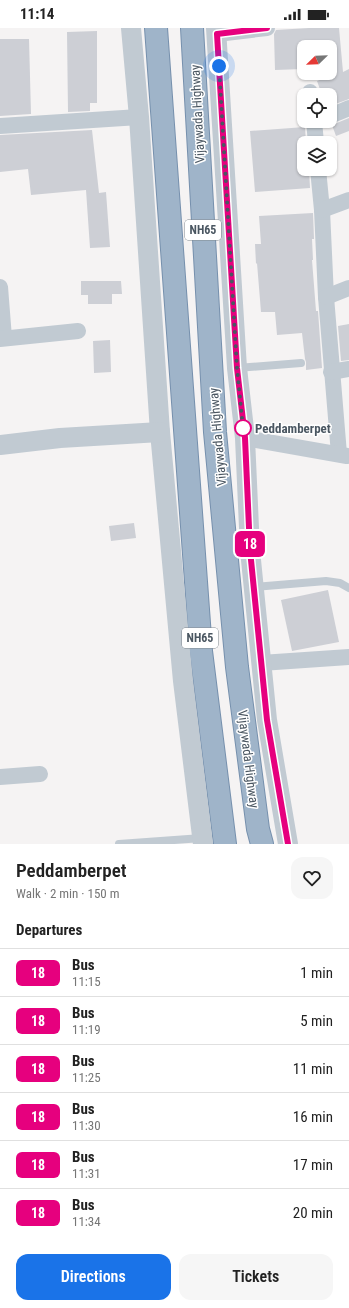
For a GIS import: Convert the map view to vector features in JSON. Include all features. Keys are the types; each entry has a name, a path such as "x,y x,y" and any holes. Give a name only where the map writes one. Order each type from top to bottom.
{"highway":[{"name":"NH65","path":"156,28 201,651 226,844"},
{"name":"Vijaywada Highway","path":"192,28 215,432 237,667 258,829 262,844"}],"street":[{"path":"131,28 139,117 160,432 183,681 203,841"},
{"path":"267,28 217,31 237,368 245,438 250,550 267,720 288,844"},
{"path":"337,113 349,108"},
{"path":"0,126 139,117"},
{"path":"245,438 344,455 331,372 319,176"},
{"path":"322,210 349,200"},
{"path":"0,287 2,338 78,331"},
{"path":"326,297 349,288"},
{"path":"331,372 349,369"},
{"path":"0,445 60,438 160,432"},
{"path":"261,663 349,657"},
{"path":"0,777 40,774"}],"lane":[{"path":"237,368 301,363"},
{"path":"254,587 326,581 340,583 349,588"},
{"path":"119,844 203,841"}],"building":[{"path":"339,28 343,72 349,69 349,99 337,103 337,88 320,88 317,81 337,80 337,40 297,40 297,69 275,70 274,34 276,30"},
{"path":"97,31 97,103 90,103 90,111 68,112 67,32"},
{"path":"0,39 29,39 31,114 0,116"},
{"path":"349,118 349,131 336,136 333,128 337,128 337,123"},
{"path":"305,128 306,136 297,136 297,176 309,176 310,188 255,192 250,131"},
{"path":"92,130 99,193 106,192 110,247 90,248 86,190 31,195 28,169 0,172 0,135"},
{"path":"313,213 314,239 312,239 312,260 316,311 318,311 322,368 306,370 302,333 277,335 275,312 261,312 255,244 261,244 259,216"},
{"path":"81,281 121,281 122,294 112,294 112,304 88,304 88,295 81,295"},
{"path":"349,324 349,360 341,361 338,326"},
{"path":"110,340 111,372 94,373 93,341"},
{"path":"134,523 136,538 111,541 109,526"},
{"path":"328,590 339,642 292,651 281,600"}],"bus line":[{"name":"18","path":"267,28 217,34 237,368 245,438 250,550 267,720 288,844"}],"place":[{"name":"Peddamberpet","path":"243,428"}],"route":[{"path":"219,66 237,368 243,428"}]}
